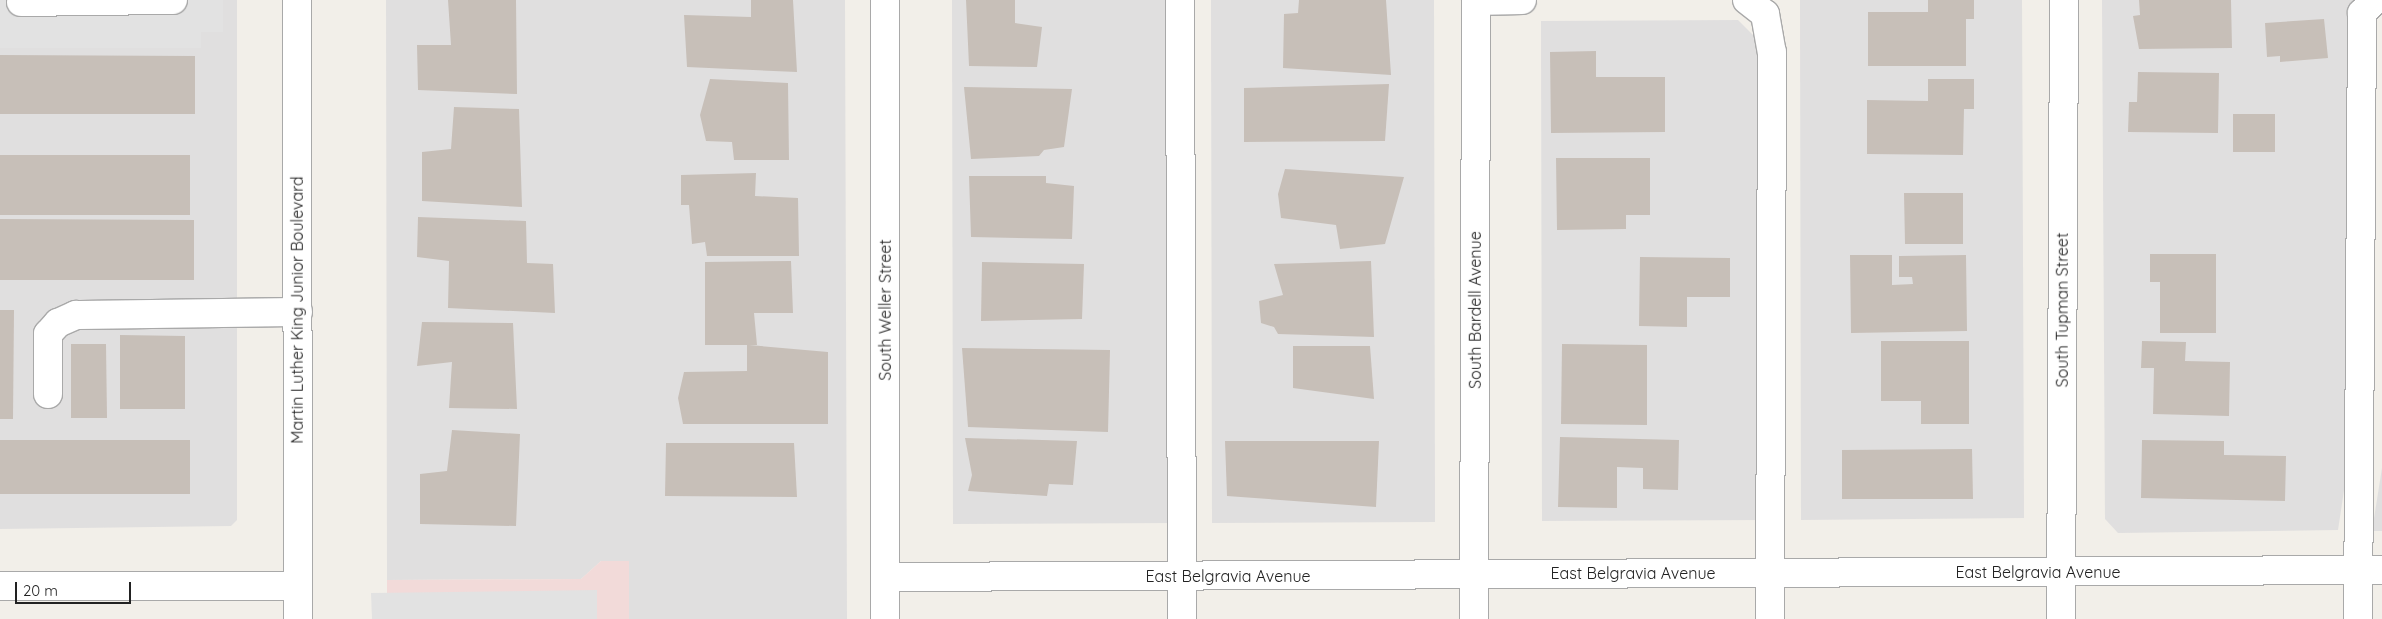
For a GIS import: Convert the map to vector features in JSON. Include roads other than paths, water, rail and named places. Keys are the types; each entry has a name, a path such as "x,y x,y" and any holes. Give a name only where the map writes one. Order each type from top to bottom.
{"street":[{"path":"21,2 173,0"},
{"name":"Martin Luther King Junior Boulevard","path":"297,0 298,619"},
{"name":"South Weller Street","path":"885,0 885,619"},
{"path":"1180,0 1182,619"},
{"path":"1476,0 1522,0"},
{"name":"South Bardell Avenue","path":"1474,619 1476,0"},
{"path":"1747,0 1765,14 1772,52 1770,619"},
{"name":"South Tupman Street","path":"2061,619 2064,0"},
{"path":"2358,619 2370,570 2362,13 2375,0"},
{"path":"48,394 48,334 58,323 76,315 298,312"},
{"name":"East Belgravia Avenue","path":"885,577 2370,570"},
{"path":"0,586 298,586"}]}
